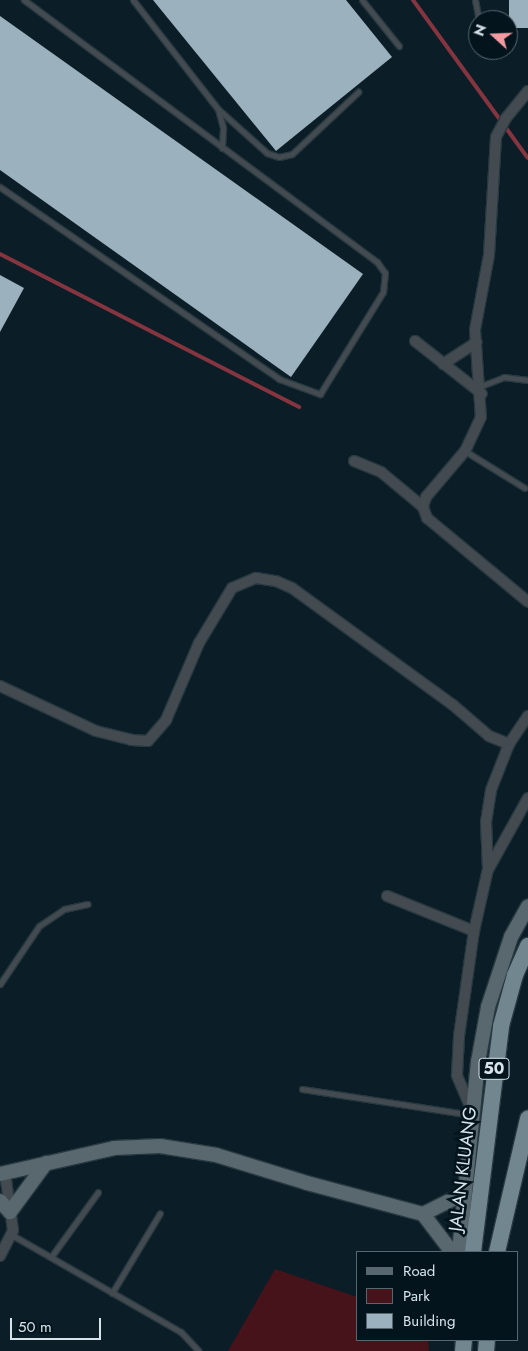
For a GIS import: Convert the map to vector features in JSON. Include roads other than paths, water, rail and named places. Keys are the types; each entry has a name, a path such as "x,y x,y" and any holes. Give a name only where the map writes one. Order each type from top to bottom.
{"highway":[{"name":"JALAN KLUANG","path":"473,1251 501,1026 515,976 528,946"},
{"path":"497,1251 528,1119"}],"main road":[{"path":"459,1251 478,1062 488,1007 511,937 528,906"},
{"path":"2,1174 46,1162 114,1148 160,1146 216,1155 307,1183 423,1214 451,1251"},
{"path":"0,1200 10,1212 46,1162"},
{"path":"423,1214 465,1193"}],"street":[{"path":"528,91 506,118 496,137 489,255 475,330 481,390 481,418 466,451 426,497 424,507 427,518 528,602"},
{"path":"415,341 481,390"},
{"path":"444,364 476,342"},
{"path":"354,461 381,472 424,507"},
{"path":"0,686 96,732 131,740 148,740 166,720 199,643 232,588 256,578 276,581 292,588 453,705 489,736 509,744"},
{"path":"473,1115 458,1075 458,1036 474,930 488,869 486,822 491,790 509,744 528,716"},
{"path":"488,869 528,798"},
{"path":"387,896 474,930"},
{"path":"0,1256 12,1235 10,1212 2,1174"}],"lane":[{"path":"0,187 279,379 320,394 383,292 385,273 377,262 24,0"},
{"path":"133,0 218,109 267,153 279,157 292,154 358,92"},
{"path":"362,0 399,46"},
{"path":"218,109 223,128 222,148"},
{"path":"481,390 504,377 528,380"},
{"path":"466,451 525,488"},
{"path":"0,984 39,926 64,909 87,904"},
{"path":"302,1089 473,1115"},
{"path":"51,1257 98,1192"},
{"path":"112,1293 160,1213"},
{"path":"12,1235 180,1332 199,1351"}],"waterway":[{"path":"413,0 528,158"},
{"path":"0,254 299,407"}]}
